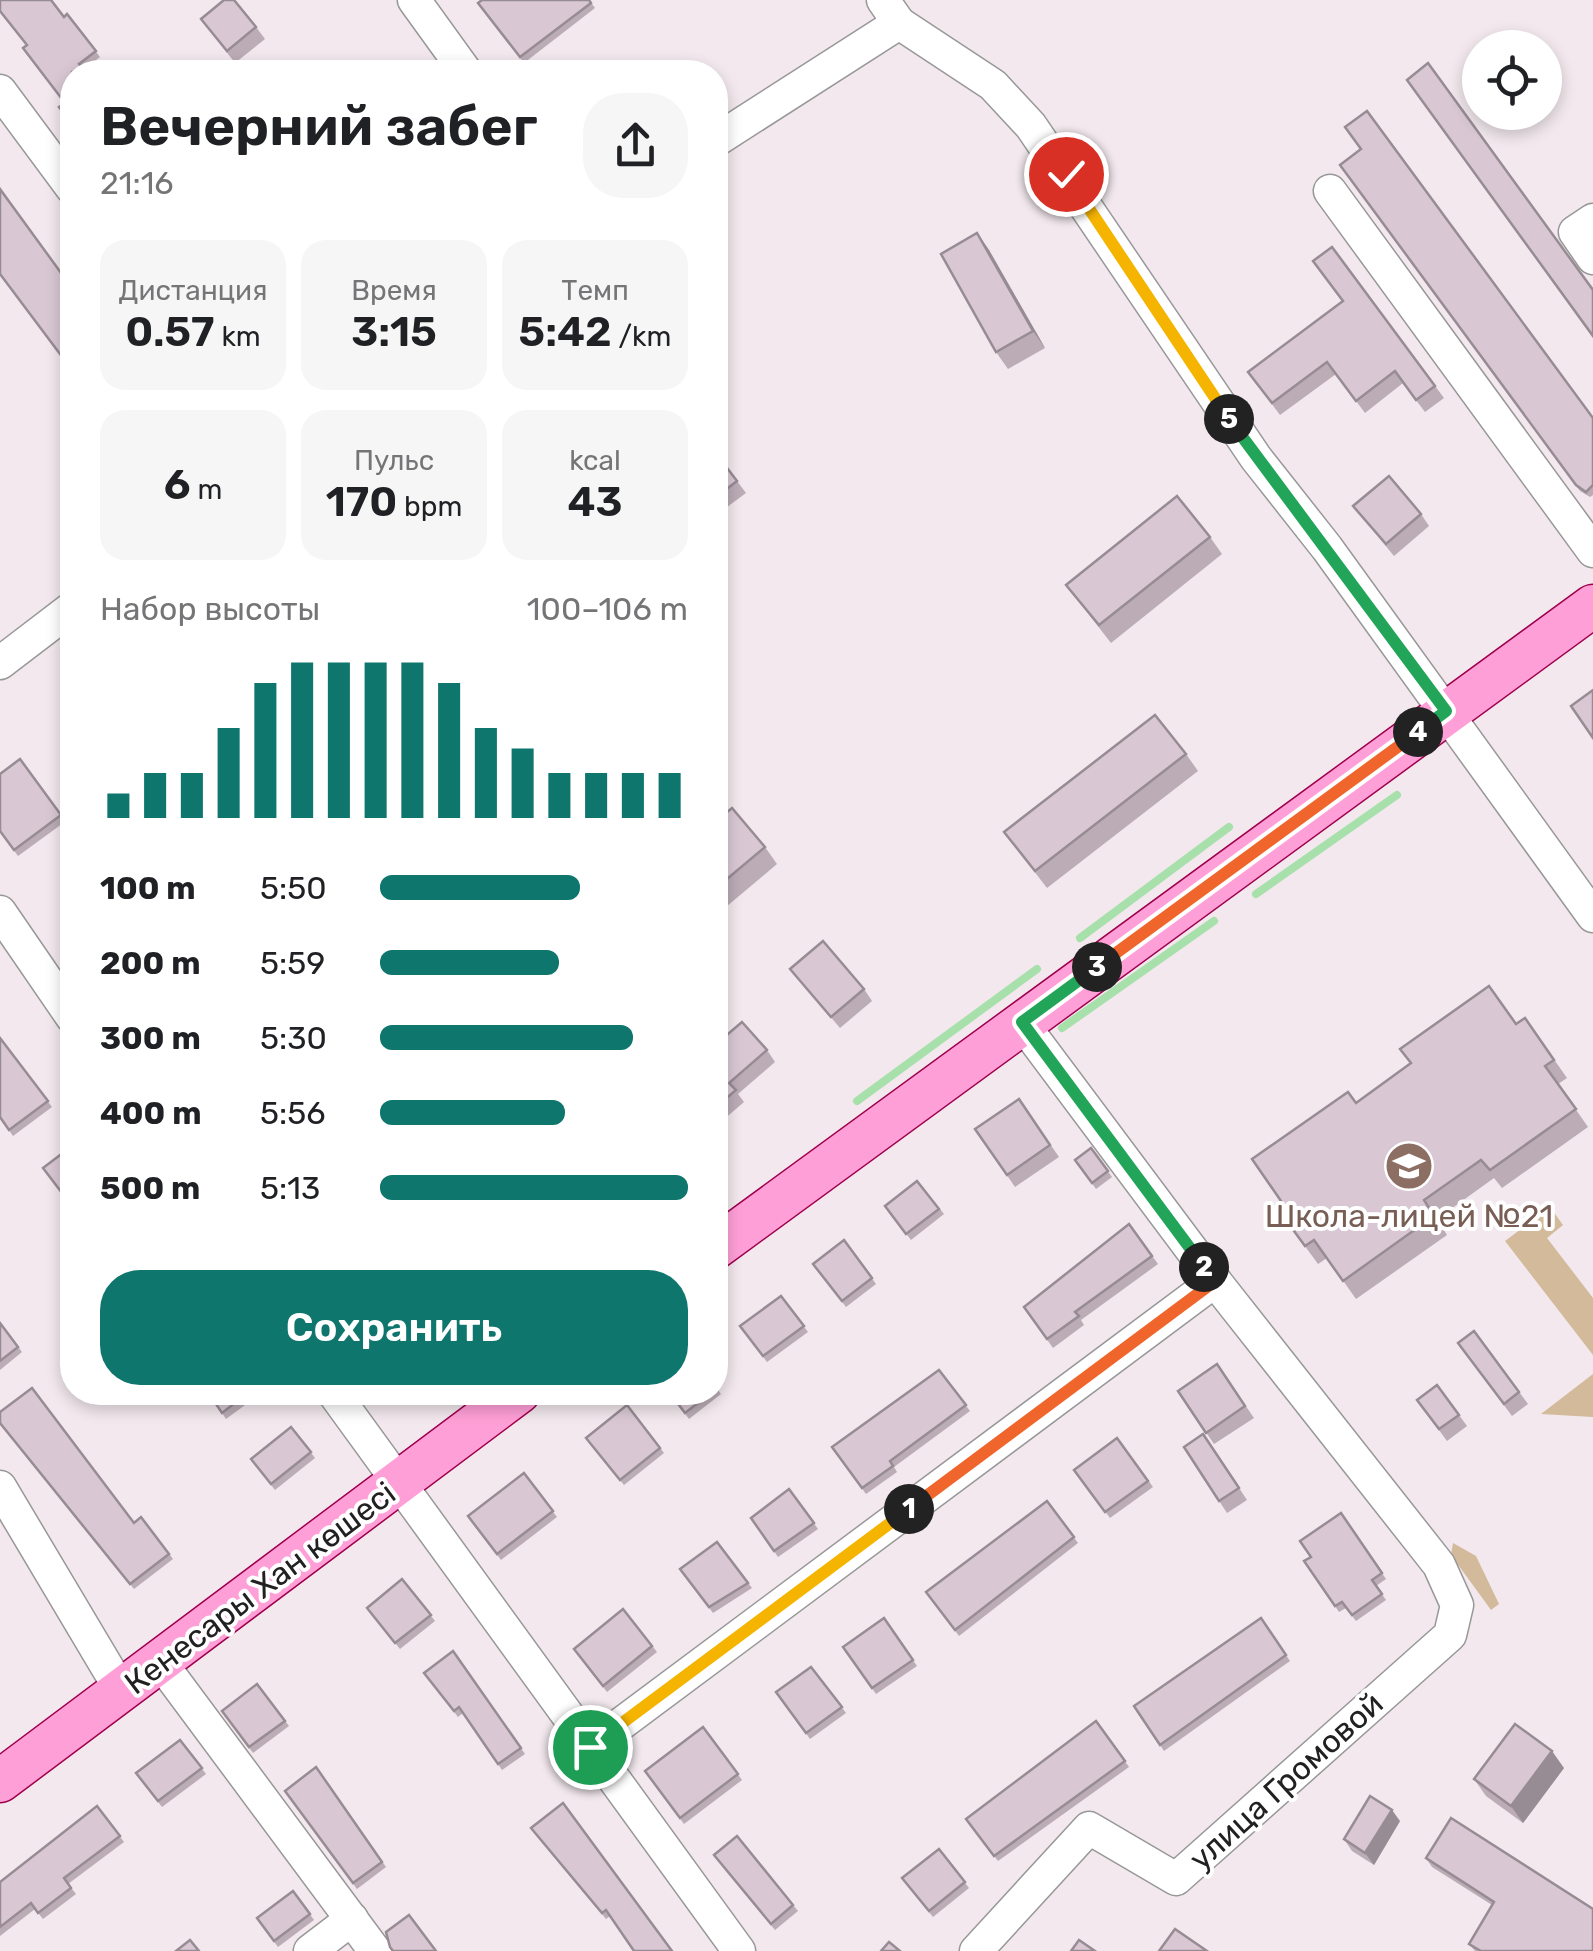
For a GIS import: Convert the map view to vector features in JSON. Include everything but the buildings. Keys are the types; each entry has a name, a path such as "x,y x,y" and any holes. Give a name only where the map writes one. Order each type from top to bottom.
{"main road":[{"path":"728,1234 1593,606"},
{"name":"Кенесары Хан көшесі","path":"0,1781 502,1405"}],"street":[{"path":"414,0 457,60"},
{"path":"728,131 891,12 992,85 1031,126 1256,458 1446,711 1593,916"},
{"path":"0,91 60,172"},
{"path":"1330,191 1593,551"},
{"path":"1593,220 1575,232 1593,258"},
{"path":"0,664 60,617"},
{"path":"0,912 60,1000"},
{"path":"590,1747 1215,1281 1022,1022"},
{"name":"улица Громовой","path":"976,1951 1090,1828 1176,1879 1450,1635 1457,1605 1439,1565 1215,1281"},
{"path":"343,1405 739,1951"},
{"path":"0,1487 122,1692"},
{"path":"161,1663 375,1951"},
{"path":"310,1951 352,1919"}],"shaded area":[{"path":"1550,1207 1563,1225 1547,1238 1593,1298 1593,1355 1505,1241"},
{"path":"1593,1374 1593,1417 1541,1414"},
{"path":"1453,1543 1476,1556 1499,1604 1491,1610 1451,1555"}],"waterway":[{"path":"1256,894 1397,795"},
{"path":"1080,938 1229,827"},
{"path":"1062,1028 1214,921"},
{"path":"857,1101 1037,969"}],"place":[{"name":"Школа-лицей №21","path":"1409,1166"}],"route":[{"path":"590,1747 1215,1281 1022,1022 1446,711 1256,458 1066,174"}]}
